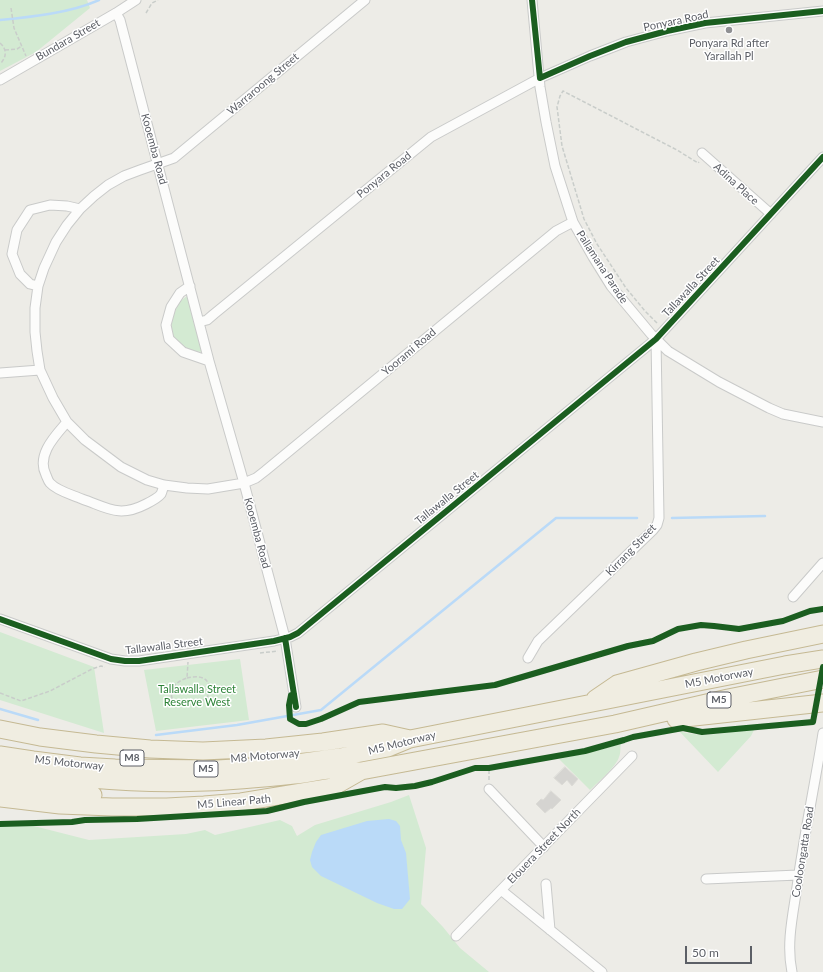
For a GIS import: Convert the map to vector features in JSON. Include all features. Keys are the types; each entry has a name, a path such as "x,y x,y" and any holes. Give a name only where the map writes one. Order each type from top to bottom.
{"highway":[{"path":"588,704 617,684 724,656 823,634"},
{"name":"M5 Motorway","path":"0,755 80,766 115,768 253,768 340,757 388,748 410,739 823,659"},
{"name":"M5 Motorway","path":"0,768 30,773 98,780 148,783 259,779 330,770 361,771 616,724 728,698 823,679"},
{"path":"616,724 823,703"},
{"path":"0,729 40,737 150,750 203,751 266,748 345,740 383,733 410,739"},
{"name":"M8 Motorway","path":"0,740 79,754 150,759 193,760 266,757 337,748 384,739 410,739"},
{"path":"0,784 79,794 171,797 255,792 300,786 332,781 361,771"},
{"path":"0,798 60,805 112,807 204,805 241,802 333,787 361,771"}],"street":[{"name":"Bundara Street","path":"0,80 136,0"},
{"name":"Warraroong Street","path":"40,370 35,332 35,308 38,286 44,268 56,242 80,209 108,185 124,176 174,158 365,0"},
{"name":"Pallamana Parade","path":"532,0 546,122 555,166 573,222 611,286 636,317 668,351 719,382 769,408 783,414 823,422"},
{"name":"Ponyara Road","path":"199,322 207,320 431,137 540,78 626,42 705,23 823,11"},
{"name":"Kooemba Road","path":"116,13 120,20 209,361 244,483 285,638 296,707"},
{"name":"Adina Place","path":"703,154 771,214"},
{"name":"Tallawalla Street","path":"0,619 111,659 125,661 139,661 274,641 290,637 298,633 656,339 823,157"},
{"path":"38,286 30,284 20,274 12,254 17,230 30,210 50,205 67,206 80,209"},
{"name":"Yoorami Road","path":"40,370 53,398 67,422 90,444 122,467 146,480 164,485 208,489 244,483 256,478 265,471 556,231 573,222"},
{"path":"190,286 180,293 171,307 166,325 169,339 183,352 209,361"},
{"name":"Kirrang Street","path":"528,658 538,641 657,525 659,518 656,339"},
{"path":"0,372 40,370"},
{"path":"67,422 53,437 46,448 44,458 44,470 50,483 63,492 115,511 127,512 152,501 160,494 164,485"},
{"path":"793,597 823,563"},
{"name":"Cooloongatta Road","path":"792,972 790,936 798,876 823,734"},
{"name":"Elouera Street North","path":"456,936 632,756"},
{"path":"489,790 544,847"},
{"path":"706,880 798,876"},
{"path":"546,884 550,930"},
{"path":"501,890 602,972"}],"path":[{"path":"146,13 152,3 158,0"},
{"path":"11,8 12,23 29,63"},
{"path":"0,43 5,50 5,57 0,64"},
{"path":"5,50 17,49 22,46"},
{"path":"665,330 654,321 626,288 597,244 584,219 562,146 557,107 560,96 563,91 677,150 698,164 703,154"},
{"path":"186,678 188,662"},
{"path":"198,677 205,680 210,690 206,699 200,702 188,702 180,705 174,703 171,695 173,689 178,682 186,678 198,677"},
{"path":"488,767 489,790"}],"green space":[{"path":"0,0 87,0 90,8 36,52 0,71"},
{"path":"187,296 202,352 193,351 183,347 173,337 171,327 174,314 179,302"},
{"path":"0,632 94,667 104,733 0,700"},
{"name":"Tallawalla Street Reserve West","path":"240,659 249,720 156,731 144,670"},
{"path":"755,728 751,736 718,772 679,731 708,735"},
{"path":"621,744 620,754 611,770 590,790 559,759 588,753"},
{"path":"409,795 426,848 421,904 443,927 460,948 489,972 0,972 0,825 30,825 89,840 186,834 205,830 215,835 280,820 292,826 297,836 315,825"}],"water":[{"path":"389,819 396,821 400,826 401,840 406,853 410,899 402,909 394,909 377,903 321,876 312,867 310,860 316,842 321,835 367,821"}],"building":[{"path":"565,767 578,779 572,786 567,780 562,785 554,778"},
{"path":"551,791 561,800 552,809 551,808 545,813 536,804 541,799 543,800"}],"waterway":[{"path":"0,20 37,16 63,11 99,0"},
{"path":"672,518 765,516"},
{"path":"156,735 237,725 321,710 556,518 637,518"},
{"path":"0,709 38,720"}],"cycle path":[{"path":"532,0 540,78 626,42 667,31 705,23 823,11"},
{"path":"0,619 111,659 125,661 139,661 274,641 290,637 298,633 656,339 823,157"},
{"path":"294,694 291,695 289,705 290,719 299,724 306,724 359,702 495,685 628,646 653,641 678,629 701,625 739,629 783,621 810,611 823,609"},
{"path":"285,638 296,707"},
{"name":"M5 Linear Path","path":"0,824 137,819 267,811 304,802 385,787 396,788 415,786 475,768 489,768 585,751 633,737 683,728 702,732 813,722 823,667"}],"place":[{"name":"Ponyara Rd after Yarallah Pl","path":"729,30"}]}
